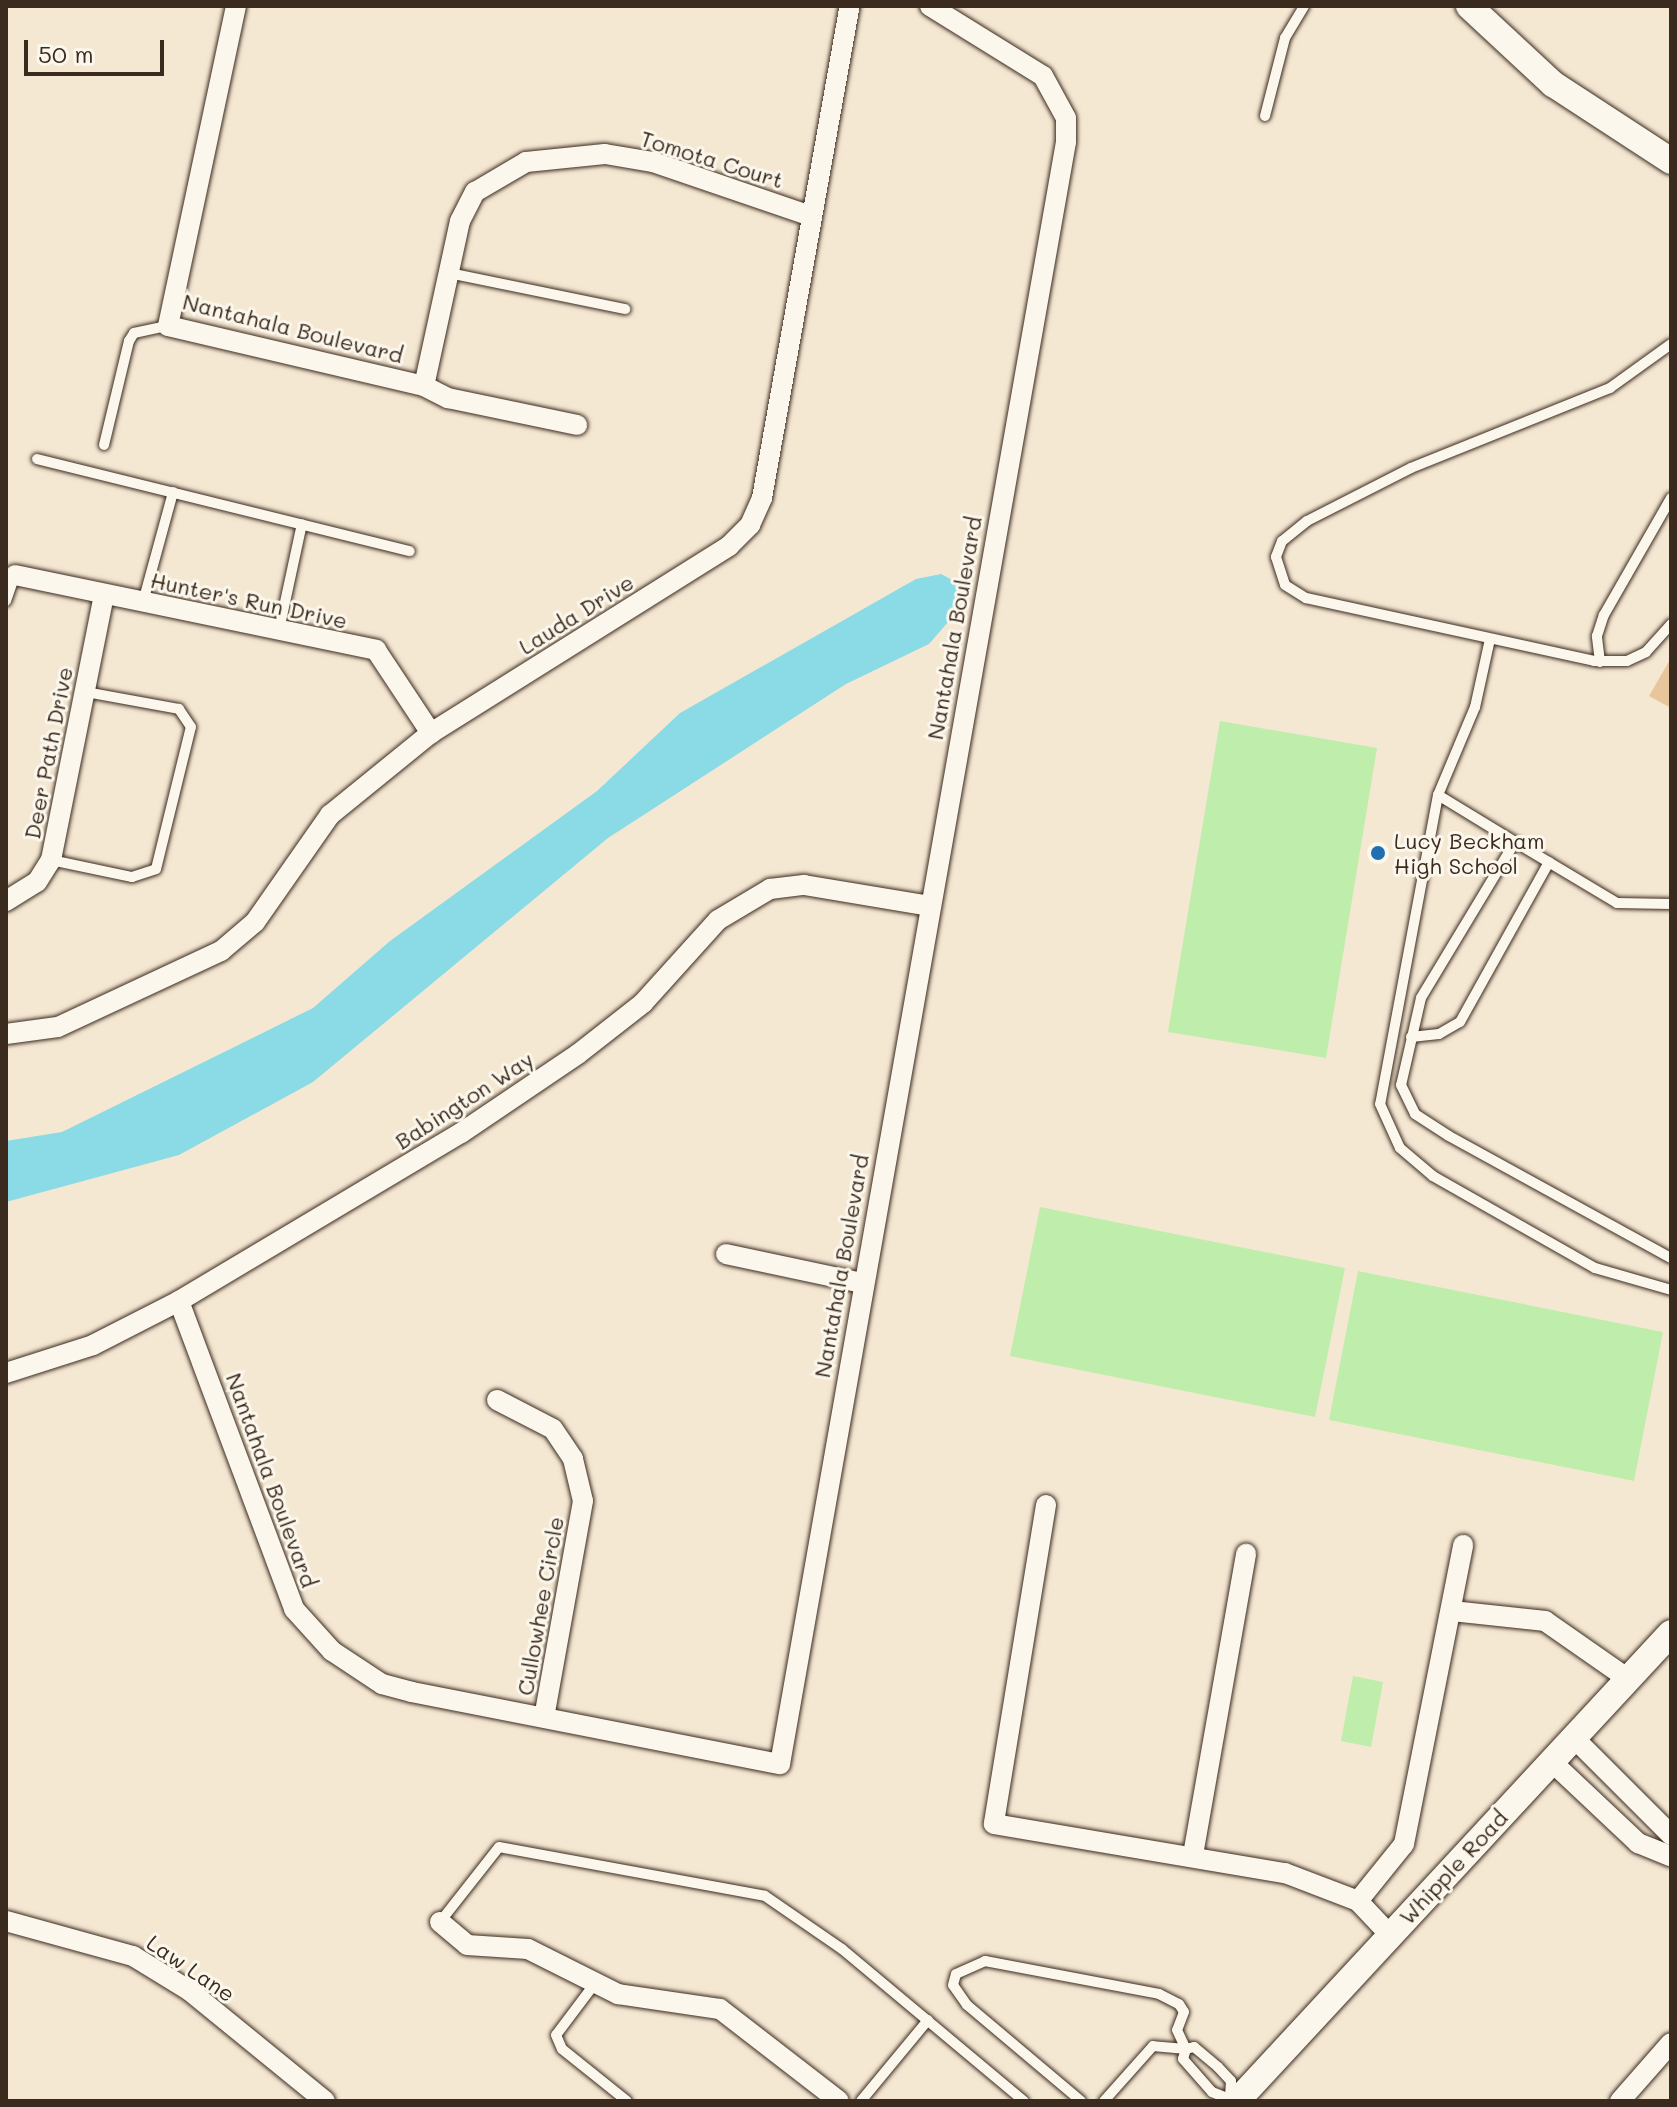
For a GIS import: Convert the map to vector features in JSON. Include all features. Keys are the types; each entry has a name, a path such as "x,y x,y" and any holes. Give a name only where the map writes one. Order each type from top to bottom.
{"main road":[{"path":"1469,6 1553,84 1671,161"},
{"name":"Whipple Road","path":"1234,2099 1671,1633"}],"street":[{"name":"Nantahala Boulevard","path":"236,6 168,326 424,386 448,398 577,425"},
{"name":"Lauda Drive","path":"6,1034 58,1027 221,951 255,922 330,815 431,733 729,546 750,525 762,498 808,215 850,6"},
{"name":"Nantahala Boulevard","path":"179,1301 294,1609 312,1631 382,1684 780,1764 1066,118 1043,76 930,6"},
{"name":"Tomota Court","path":"424,386 460,221 475,192 526,162 605,154 653,162 808,215"},
{"name":"Hunter's Run Drive","path":"15,575 376,650 431,733"},
{"name":"Deer Path Drive","path":"6,901 37,882 51,860 104,594"},
{"name":"Babington Way","path":"6,1373 93,1345 179,1301 543,1078 643,1003 718,920 770,889 804,885 929,906"},
{"path":"726,1254 863,1283"},
{"name":"Cullowhee Circle","path":"497,1400 553,1429 573,1459 583,1501 544,1718"},
{"path":"1046,1505 994,1824 1193,1855 1318,1882 1358,1901 1390,1935"},
{"path":"1358,1901 1404,1844 1463,1545"},
{"path":"1193,1855 1246,1554"},
{"path":"1452,1611 1545,1621 1628,1679"},
{"path":"1573,1737 1671,1835"},
{"path":"1551,1761 1638,1843 1671,1856"},
{"name":"Law Lane","path":"6,1921 133,1956 190,1991 325,2101"},
{"path":"440,1922 467,1945 528,1949 618,1994 720,2009 839,2101"},
{"path":"1620,2101 1671,2043"}],"lane":[{"path":"1265,116 1285,38 1304,6"},
{"path":"449,273 625,309"},
{"path":"104,445 129,341 134,333 168,326"},
{"path":"1671,344 1610,388 1411,468 1307,521 1282,541 1277,570 1285,585 1306,598 1600,662 1646,652 1671,624"},
{"path":"37,459 410,551"},
{"path":"143,602 173,492"},
{"path":"1600,662 1597,636 1604,615 1671,498"},
{"path":"279,630 302,524"},
{"path":"6,601 15,575"},
{"path":"1490,639 1475,707 1438,795 1380,1104 1400,1148 1433,1176 1595,1268 1671,1290"},
{"path":"51,860 132,877 156,869 191,727 179,709 85,692"},
{"path":"1438,795 1617,903 1671,904"},
{"path":"1515,842 1421,998 1401,1085 1415,1114 1671,1258"},
{"path":"1411,1037 1439,1034 1460,1022 1549,862"},
{"path":"440,1922 499,1847 781,1901 1024,2101"},
{"path":"1081,2101 967,2005 953,1985 956,1974 985,1961 1159,1994 1184,2012 1177,2030 1186,2049 1183,2059 1212,2092 1234,2099 1231,2081 1194,2047 1186,2049 1153,2046 1104,2101"},
{"path":"596,1982 556,2035 562,2049 627,2101"},
{"path":"861,2101 928,2020"}],"green space":[{"path":"1220,721 1377,748 1326,1058 1168,1032"},
{"path":"1040,1207 1345,1268 1315,1417 1010,1356"},
{"path":"1358,1271 1663,1332 1634,1481 1329,1420"},
{"path":"1353,1676 1383,1682 1371,1747 1341,1741"}],"water":[{"path":"941,574 960,584 956,613 929,644 846,684 608,838 313,1082 179,1155 6,1202 6,1141 62,1132 313,1008 390,941 597,791 680,713 916,579"}],"building":[{"path":"1671,658 1671,708 1649,696"}],"place":[{"name":"Lucy Beckham High School","path":"1378,853"}]}
